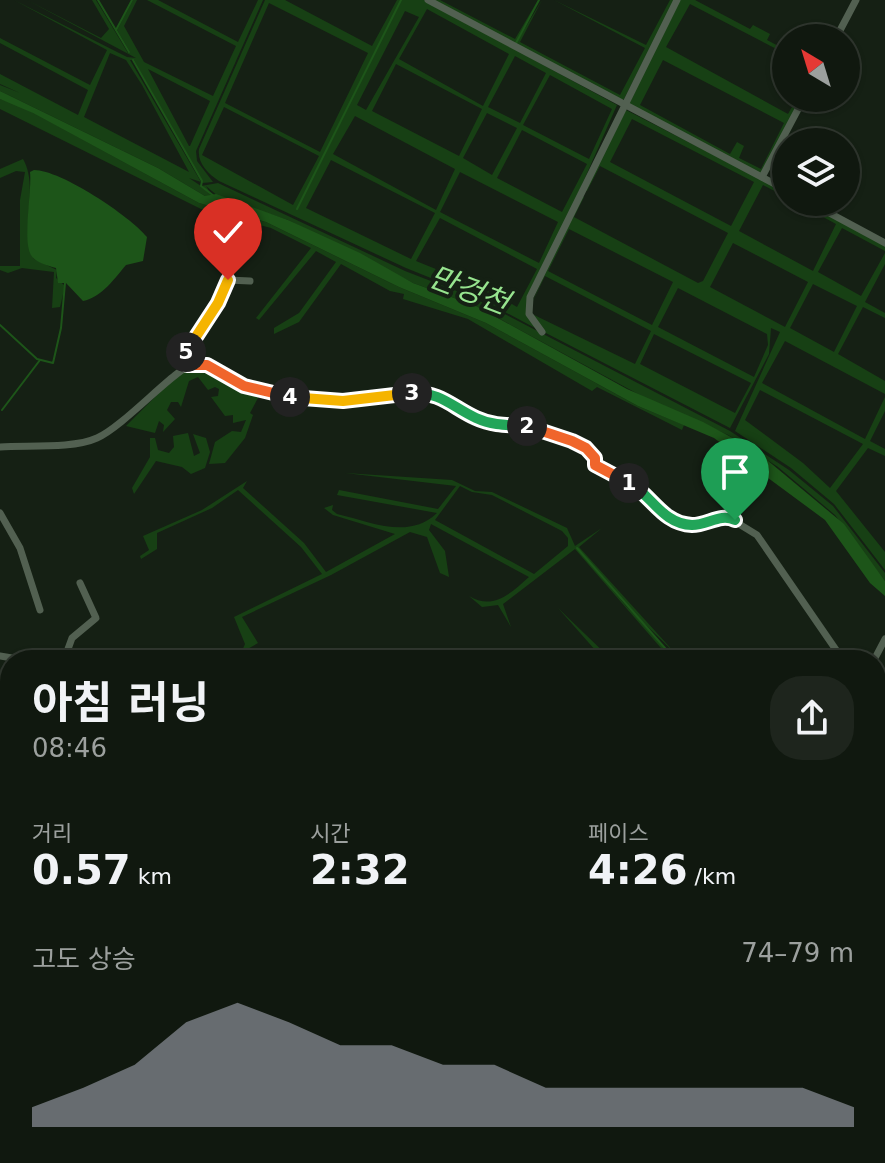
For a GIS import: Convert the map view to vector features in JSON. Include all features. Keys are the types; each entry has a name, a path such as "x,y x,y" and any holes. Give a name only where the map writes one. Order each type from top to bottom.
{"street":[{"path":"428,0 772,182"},
{"path":"542,332 529,314 530,297 677,0"},
{"path":"843,24 856,0"},
{"path":"762,177 797,112"},
{"path":"835,216 885,243"},
{"path":"187,365 187,351 218,303 228,280 250,281"},
{"path":"0,447 82,443 97,438 120,425 187,365 207,365 257,390 292,398 343,401 399,393 434,393 488,423 537,428 572,441 592,453 595,465 636,486 656,509 676,519 691,525 726,516 750,529 836,650"},
{"path":"0,513 20,548 40,610"},
{"path":"68,650 72,638 96,618 80,583"}],"shaded area":[{"path":"14,0 127,57 136,58 27,0 101,38 109,29 92,0 96,0 128,53 117,30 133,0 137,0 124,26 144,62 213,96 236,46 147,0 158,0 238,42 258,0 263,0 196,151 197,161 213,182 202,183 134,60 130,60 201,182 189,178 201,186 218,183 405,271 472,297 730,431 789,470 833,506 885,573 885,581 835,515 778,467 728,435 649,400 476,306 413,283 288,220 219,197 206,186 212,196 205,196 158,168 0,91 0,85 20,93 0,84 0,74 78,115 88,90 0,43 0,38 90,85 107,50","holes":["110,53 126,60 189,172 84,117","148,69 210,101 190,146 189,146"]},
{"path":"265,0 285,0 372,46 397,0 424,0 617,105 526,312 537,329 473,295 406,268 219,181 204,168 199,149","holes":["269,3 368,53 320,152 225,103","427,9 509,54 483,106 399,59","405,11 419,17 366,110 357,105","515,56 546,73 520,123 488,107","396,64 482,109 459,156 372,111","550,75 612,109 589,159 523,125","224,107 319,156 293,205 202,155","487,113 517,128 492,175 463,158","355,116 455,169 436,210 333,154","522,130 587,164 562,212 497,178","331,160 435,213 411,259 306,208","460,172 558,222 539,263 440,212","440,218 537,269 517,307 490,291 416,261"]},
{"path":"432,0 440,0 515,39 538,0 516,43 542,0 520,42 620,95 645,48 554,0 646,45 670,0 674,0 624,99 620,100"},
{"path":"679,0 695,0 750,29 753,25 770,34 767,40 772,43 772,47 690,4 666,47 772,105 772,112 794,112 786,128 782,128 784,123 663,60 640,105 730,154 737,142 744,146 739,158 761,169 772,147 772,154 761,174 629,104"},
{"path":"0,91 158,168 205,196 216,194 288,220 360,253 413,283 476,306 627,389 703,422 755,450 844,524 885,581 885,596 870,583 825,520 714,438 638,406 486,323 399,287 266,222 199,203 33,113 0,99"},
{"path":"0,99 19,105 199,203 266,222 399,287 486,323 638,406 684,425 682,430 597,387 592,391 468,319 403,299 404,294 390,291 341,264 299,322 274,334 274,328 299,313 336,262 316,251 259,320 256,318 311,248 271,228 201,209 0,109"},
{"path":"626,110 772,185 772,190 763,185 739,231 813,271 836,224 821,216 830,216 885,245 885,251 842,228 818,272 861,296 885,253 885,264 865,302 885,313 885,318 863,307 838,354 885,381 885,394 785,341 762,383 865,439 885,397 885,411 870,441 885,449 885,456 868,448 836,491 885,552 885,570 834,504 791,468 735,431 780,332 771,328 769,354 730,428 542,331 530,313 635,364 651,331 545,276 530,307 580,195 584,197 574,217 698,283 703,281 728,233 600,166 587,191 583,189","holes":["632,119 754,182 731,226 610,162","569,229 673,282 652,325 548,271","733,243 808,282 785,327 710,287","813,284 857,306 834,352 790,328","678,288 767,334 768,345 754,377 658,327","654,334 751,383 735,413 640,364","760,390 863,444 830,488 803,463 745,420"]},
{"path":"23,159 30,183 30,247 34,259 57,270 56,278 65,286 60,307 52,308 54,272 22,268 8,273 0,270 0,266 20,266 20,200 25,172 16,171 0,178 0,169"},
{"path":"34,170 77,186 138,228 147,237 143,261 126,265 102,291 83,301 66,283 58,283 56,268 34,259 28,245 30,172"},
{"path":"191,369 210,371 259,396 250,413 253,415 245,438 225,463 209,464 215,442 232,431 241,432 246,420 233,423 233,415 225,416 211,397 218,396 219,389 208,390 198,377 189,381 181,407 178,402 171,402 167,410 175,419 163,432 164,425 159,421 155,433 126,426 178,374"},
{"path":"188,433 194,456 200,453 193,434 206,438 210,452 205,468 191,474 182,467 156,461 134,494 132,488 150,457 150,438 155,438 158,450 169,453 174,447 173,436"},
{"path":"345,473 452,480 475,491 492,492 567,528 575,546 602,528 579,547 672,650 635,614 666,650 663,650 575,549 503,604 511,627 498,605 482,607 469,596 486,602 494,601 529,577 431,524 429,530 445,551 449,577 440,573 427,537 410,532 331,575 242,617 258,643 246,650 242,650 245,644 234,617 322,574 301,547 238,490 212,508 157,533 157,549 141,559 140,556 149,550 143,536 202,510 247,481 243,488 304,543 326,572 395,534 333,515 324,508 333,505 332,510 337,514 389,527 414,526 437,513 337,495 339,490 438,509 456,486","holes":["460,486 472,492 492,495 562,531 568,538 568,546 534,574 435,520"]},
{"path":"558,608 602,650 595,650"}],"waterway":[{"path":"98,0 129,52"},
{"path":"116,30 132,0"},
{"path":"297,209 401,0"},
{"path":"516,43 539,0"},
{"path":"133,60 202,181 201,186 214,196"},
{"path":"0,325 37,359 53,363 61,328 65,283"},
{"path":"2,410 40,360"},
{"path":"577,548 667,650"}],"route":[{"path":"228,280 218,303 187,351 187,365 207,365 244,386 292,398 343,401 399,393 434,393 488,423 537,428 586,448 595,458 595,465 636,486 656,509 676,519 691,525 726,516 735,520"}],"water label":[{"name":"만겅천","path":"469,290"}]}
